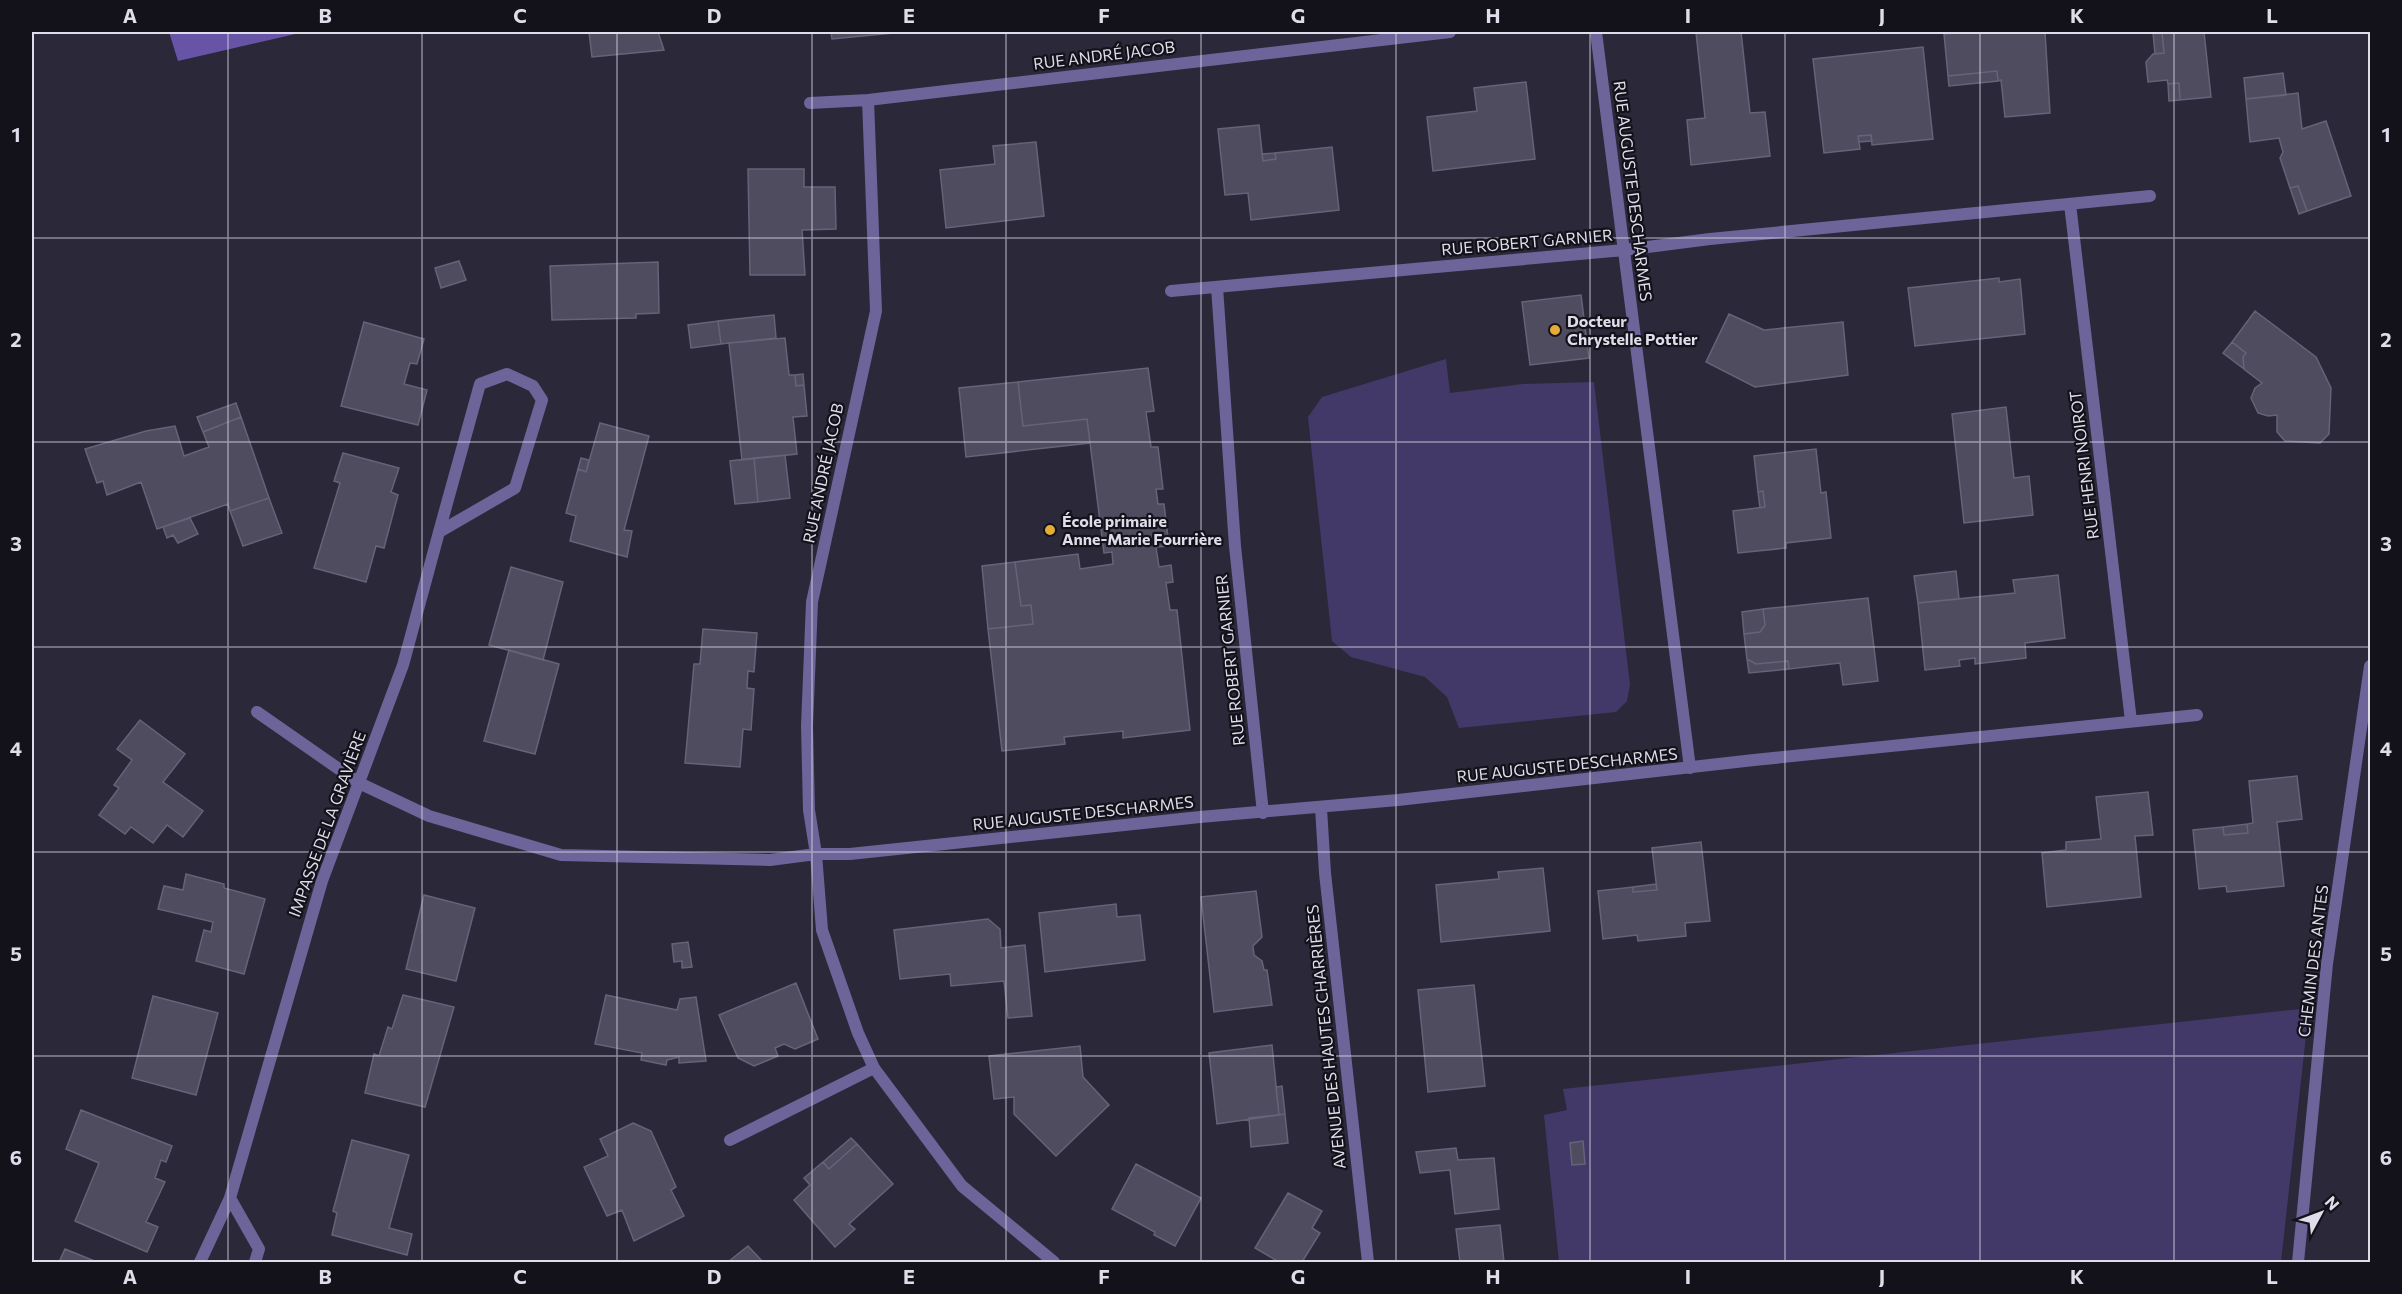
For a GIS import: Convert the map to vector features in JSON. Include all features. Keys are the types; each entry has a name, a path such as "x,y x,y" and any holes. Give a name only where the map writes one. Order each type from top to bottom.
{"street":[{"name":"RUE ANDRÉ JACOB","path":"810,103 868,100 1450,32"},
{"name":"RUE AUGUSTE DESCHARMES","path":"256,712 359,783 429,816 561,855 771,860 816,854 850,854 1200,817 1321,808 1690,768 1596,32"},
{"name":"RUE ANDRÉ JACOB","path":"868,100 876,311 812,602 807,726 809,810 816,854 822,930 858,1033 874,1068 962,1186 1053,1262"},
{"path":"1624,250 1710,239 2150,196"},
{"name":"RUE HENRI NOIROT","path":"2070,204 2131,721"},
{"name":"RUE ROBERT GARNIER","path":"1171,291 1624,250"},
{"name":"RUE ROBERT GARNIER","path":"1217,287 1235,546 1263,813"},
{"name":"IMPASSE DE LA GRAVIÈRE","path":"200,1263 230,1198 322,881 403,665 439,532 480,384 507,374 533,386 542,400 514,488 439,532"},
{"name":"CHEMIN DES ANTES","path":"2298,1263 2327,964 2370,666"},
{"path":"1690,768 2197,715"},
{"name":"AVENUE DES HAUTES CHARRIÈRES","path":"1321,808 1325,873 1368,1263"},
{"path":"730,1140 874,1068"},
{"path":"230,1198 259,1249 255,1263"}],"shaded area":[{"path":"169,32 304,32 178,61"},
{"path":"1446,359 1450,393 1523,384 1594,382 1630,685 1627,701 1616,712 1459,728 1447,697 1425,677 1351,657 1332,641 1308,417 1322,397"},
{"path":"2309,1008 2281,1262 1559,1262 1544,1115 1567,1110 1563,1089"}],"building":[{"path":"589,32 658,32 664,50 592,57"},
{"path":"831,32 904,32 832,39"},
{"path":"1696,32 1741,32 1750,113 1765,112 1770,156 1691,165 1687,120 1705,118"},
{"path":"2045,32 2050,113 2005,117 2001,80 1998,81 1997,71 1948,76 1944,34"},
{"path":"2153,32 2162,32 2164,53 2155,54"},
{"path":"2162,32 2204,32 2211,97 2180,100 2179,83 2168,84 2167,80 2148,82 2146,62 2153,54 2164,53"},
{"path":"1923,47 1933,139 1872,145 1871,135 1858,136 1860,149 1824,153 1813,59"},
{"path":"1997,71 1998,81 1949,86 1948,76"},
{"path":"2283,73 2286,95 2246,99 2244,78"},
{"path":"1526,82 1535,159 1433,171 1427,117 1477,111 1474,88"},
{"path":"2179,83 2180,100 2169,101 2168,84"},
{"path":"2298,93 2302,129 2326,121 2351,196 2307,211 2298,186 2290,188 2280,158 2283,152 2279,138 2250,142 2246,99"},
{"path":"1259,125 1263,161 1276,159 1275,153 1332,147 1339,210 1251,220 1248,193 1225,195 1218,129"},
{"path":"1871,135 1872,141 1859,142 1858,136"},
{"path":"1036,142 1044,216 946,228 940,170 995,164 993,146"},
{"path":"1275,153 1276,159 1263,161 1262,154"},
{"path":"748,169 804,169 804,187 835,187 836,229 802,230 805,275 750,275"},
{"path":"2298,186 2307,211 2299,214 2290,188"},
{"path":"459,261 466,280 441,288 435,268"},
{"path":"658,262 659,313 636,314 636,318 552,320 550,266"},
{"path":"1999,278 1999,282 2020,279 2025,334 1915,346 1908,288"},
{"name":"Docteur Chrystelle Pottier","path":"1581,295 1589,358 1530,365 1522,302"},
{"path":"2255,311 2316,357 2331,388 2329,434 2320,443 2285,441 2277,432 2277,415 2268,416 2258,413 2251,398 2255,388 2262,383 2244,369 2243,357 2246,353 2232,342"},
{"path":"1729,314 1764,330 1843,322 1848,375 1755,387 1706,362"},
{"path":"774,315 776,338 721,344 718,321"},
{"path":"718,321 721,344 691,348 688,325"},
{"path":"364,322 424,339 417,364 410,363 404,384 427,390 418,425 341,406"},
{"path":"785,338 789,375 795,375 796,386 804,385 807,416 793,417 797,454 742,460 729,343"},
{"path":"2232,342 2246,353 2243,357 2244,369 2223,353"},
{"path":"1148,368 1154,411 1146,412 1151,447 1158,447 1163,489 1156,489 1158,504 1164,504 1169,546 1156,547 1159,567 1171,565 1173,582 1166,583 1170,610 1177,610 1190,730 1123,738 1123,731 1064,737 1065,744 1002,751 988,629 1033,624 1031,605 1021,606 1015,562 1078,554 1080,569 1113,564 1112,552 1104,553 1087,419 1023,426 1018,382"},
{"path":"803,374 804,385 796,386 795,375"},
{"path":"1018,382 1023,426 1087,419 1090,443 966,457 959,388"},
{"path":"236,403 241,417 203,432 197,417"},
{"path":"2006,407 2014,478 2029,476 2033,515 1964,523 1952,414"},
{"path":"241,417 269,498 230,511 228,504 157,529 141,482 107,495 103,481 97,483 85,449 146,431 175,426 184,456 209,447 203,432"},
{"path":"600,423 649,436 624,530 632,531 627,557 570,541 576,516 566,513 578,469 586,472"},
{"path":"1816,449 1821,493 1826,492 1831,538 1786,543 1786,548 1738,553 1733,511 1765,507 1763,491 1758,492 1754,456"},
{"path":"343,453 399,468 391,492 398,495 384,548 376,546 366,582 314,568 340,483 334,481"},
{"path":"785,455 790,498 758,502 754,458"},
{"path":"581,458 589,460 586,472 578,469"},
{"path":"754,458 758,502 735,504 730,461"},
{"path":"1763,491 1765,507 1760,508 1758,492"},
{"path":"269,498 282,533 243,546 230,511"},
{"path":"190,518 198,534 178,543 173,535 167,538 163,527"},
{"path":"1015,562 1021,606 1031,605 1033,624 988,629 982,566"},
{"path":"511,567 563,582 543,660 489,645"},
{"path":"1956,571 1959,599 1918,603 1914,576"},
{"path":"2058,575 2065,638 2025,643 2026,658 1975,664 1975,658 1959,660 1960,666 1925,670 1918,603 2015,593 2013,580"},
{"path":"1868,598 1878,681 1843,685 1840,663 1789,669 1788,661 1756,664 1747,659 1744,634 1760,632 1765,625 1763,609"},
{"path":"1763,609 1765,625 1760,632 1744,634 1742,612"},
{"path":"703,629 757,633 754,672 748,671 747,688 754,689 751,730 743,729 740,767 685,763 694,664 700,664"},
{"path":"509,650 559,664 535,754 484,741"},
{"path":"1747,659 1756,664 1788,661 1789,669 1749,673"},
{"path":"140,720 185,754 163,782 203,811 183,837 167,825 153,843 131,827 125,834 99,815 119,788 114,785 132,760 117,749"},
{"path":"2297,776 2302,819 2277,822 2284,886 2227,892 2226,886 2199,889 2193,830 2223,827 2224,835 2248,833 2247,824 2253,823 2249,781"},
{"path":"2148,792 2153,835 2135,836 2141,897 2047,907 2042,853 2066,850 2066,842 2101,839 2096,797"},
{"path":"2247,824 2248,833 2224,835 2223,827"},
{"path":"1701,842 1710,921 1685,923 1686,936 1638,941 1637,935 1603,939 1598,891 1633,887 1633,892 1657,890 1652,848"},
{"path":"1543,868 1550,931 1441,942 1436,885 1499,879 1498,872"},
{"path":"186,874 224,884 224,888 265,899 244,974 196,961 204,930 211,932 213,922 158,909 164,886 183,890"},
{"path":"1656,884 1657,890 1633,892 1633,887"},
{"path":"1256,891 1262,937 1253,946 1254,955 1262,961 1264,970 1267,970 1272,1005 1214,1012 1201,897"},
{"path":"424,895 475,908 456,981 406,969"},
{"path":"1116,904 1117,917 1140,915 1145,960 1045,972 1039,913"},
{"path":"988,919 1000,929 1001,948 1025,945 1032,1016 1008,1018 1004,981 951,986 950,974 900,979 894,930"},
{"path":"688,942 692,967 682,968 682,961 674,962 672,944"},
{"path":"796,983 818,1039 795,1049 784,1044 775,1048 778,1056 754,1066 738,1058 719,1015"},
{"path":"1474,985 1485,1086 1428,1092 1418,990"},
{"path":"403,995 454,1007 425,1107 365,1093 374,1054 379,1056 388,1027 392,1029"},
{"path":"606,995 677,1010 680,999 696,997 706,1061 679,1063 679,1057 667,1060 666,1065 641,1060 642,1053 595,1044"},
{"path":"153,996 218,1013 196,1095 132,1078"},
{"path":"1272,1045 1279,1115 1217,1124 1209,1053"},
{"path":"1080,1046 1083,1077 1109,1105 1056,1156 1014,1114 1014,1097 994,1099 989,1056"},
{"path":"1282,1086 1285,1114 1279,1115 1276,1087"},
{"path":"81,1110 172,1146 166,1162 161,1160 155,1178 165,1182 146,1222 158,1227 147,1252 75,1221 99,1163 66,1149"},
{"path":"1285,1114 1288,1143 1251,1147 1249,1118"},
{"path":"633,1123 651,1131 676,1187 671,1190 684,1216 634,1241 622,1210 607,1216 584,1167 608,1156 600,1139"},
{"path":"851,1138 857,1144 829,1169 823,1162"},
{"path":"352,1140 409,1155 389,1228 412,1234 407,1255 332,1235 337,1213 333,1211"},
{"path":"1583,1141 1585,1164 1572,1165 1570,1143"},
{"path":"857,1144 893,1184 849,1224 855,1229 835,1247 794,1200 810,1185 804,1178 823,1162 829,1169"},
{"path":"1456,1148 1458,1160 1494,1158 1499,1209 1455,1214 1450,1170 1420,1173 1416,1152"},
{"path":"1136,1164 1201,1198 1175,1246 1154,1235 1155,1232 1112,1209"},
{"path":"1288,1193 1322,1211 1312,1228 1320,1233 1302,1262 1279,1262 1255,1248"},
{"path":"1500,1225 1504,1262 1460,1262 1456,1229"},
{"path":"748,1246 763,1262 728,1262"},
{"path":"65,1249 97,1262 59,1262"}],"place":[{"name":"Docteur Chrystelle Pottier","path":"1555,330"},
{"name":"École primaire Anne-Marie Fourrière","path":"1050,530"}]}
